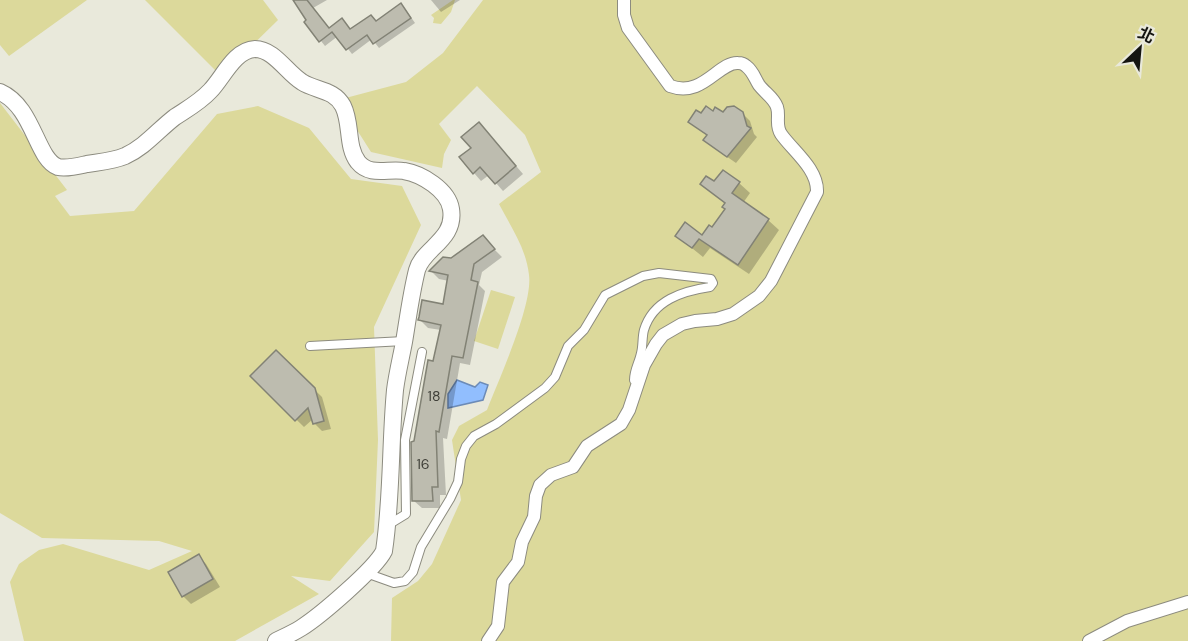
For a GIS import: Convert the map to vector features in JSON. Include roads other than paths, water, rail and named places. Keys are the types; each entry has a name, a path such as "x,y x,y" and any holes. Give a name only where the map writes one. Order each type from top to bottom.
{"street":[{"path":"488,641 498,626 503,582 518,562 524,538 534,517 536,496 540,485 551,475 572,468 587,446 621,424 629,410 637,380 656,344 670,331 691,321 717,319 733,314 759,296 771,281 786,248 812,205 817,188 805,163 779,131 776,104 747,66 733,63 694,86 684,88 670,86 628,28 624,15 624,0"},
{"path":"0,92 16,103 32,126 44,155 55,165 71,167 110,160 135,150 175,117 204,97 243,53 256,49 270,54 301,82 329,92 339,101 346,114 352,149 357,161 364,168 376,171 410,172 431,183 448,199 452,214 445,237 418,266 411,297 395,388 384,551 379,561 302,627 276,641"},
{"path":"1089,641 1127,621 1188,602"}],"lane":[{"path":"0,84 16,103"},
{"path":"366,573 394,583 405,581 413,572 421,547 458,482 461,459 466,446 474,436 496,424 545,388 560,367 568,346 584,330 605,295 643,276 659,273 711,279 713,283 710,287 676,295 653,311 644,330 641,354 634,371 634,380 637,380"},
{"path":"310,346 404,341"},
{"path":"387,525 406,514 405,440 422,352"}],"water":[{"path":"457,380 475,387 480,382 488,385 483,400 448,408 448,394"}]}
